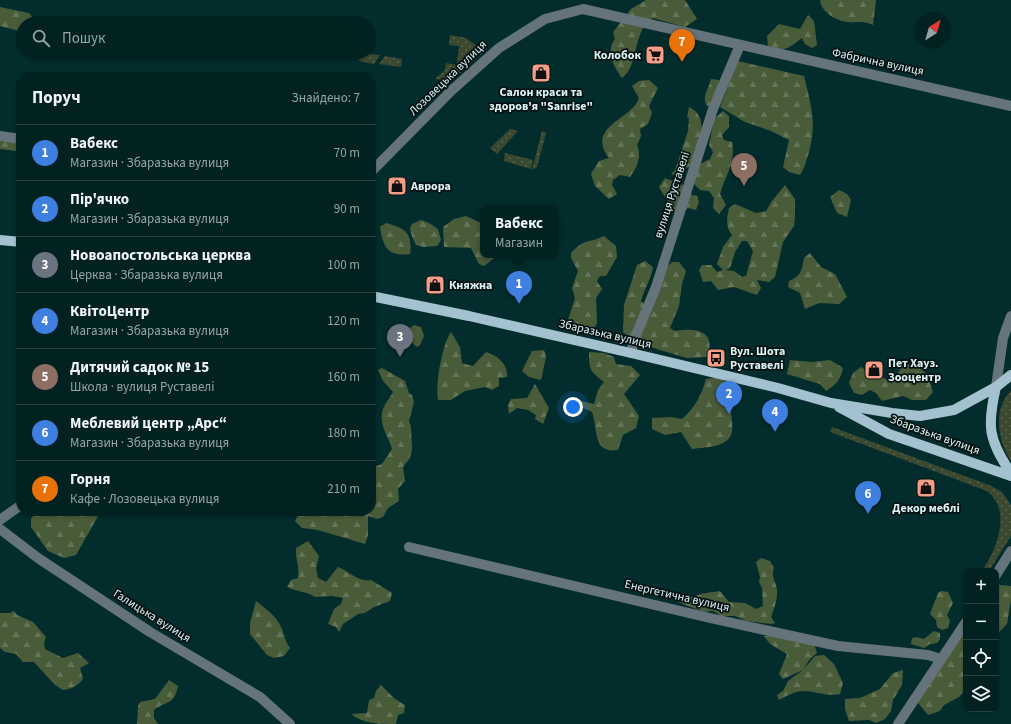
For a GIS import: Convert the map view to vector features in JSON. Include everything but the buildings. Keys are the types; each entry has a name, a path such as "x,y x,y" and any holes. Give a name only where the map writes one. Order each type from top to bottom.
{"main road":[{"path":"0,240 16,242"},
{"name":"Збаразька вулиця","path":"376,297 469,316 631,353 778,388 831,403 920,416 939,414 954,410 996,387 1011,375"},
{"path":"996,387 990,418 991,429 994,445 1011,474"},
{"name":"Збаразька вулиця","path":"831,403 889,434 1011,474"}],"street":[{"name":"Лозовецька вулиця","path":"376,167 486,58 545,19 583,9 740,45"},
{"name":"Фабрична вулиця","path":"740,45 964,94 1011,106"},
{"name":"вулиця Руставелі","path":"631,353 634,340 656,287 713,109 740,45"},
{"path":"0,136 16,138"},
{"path":"996,387 1003,338 1011,316"},
{"path":"0,520 16,509"},
{"name":"Галицька вулиця","path":"0,529 38,558 150,632 260,697 288,724"},
{"name":"Енергетична вулиця","path":"409,547 710,618 838,646 928,655 941,659"},
{"path":"999,570 1011,551"},
{"path":"898,724 963,626"}],"green space":[{"path":"646,0 685,0 697,19 685,27 653,18 641,31 631,65 628,72 622,78 616,69 611,54 612,44 615,39 613,32 631,9"},
{"path":"820,0 876,0 873,25 863,22 843,21 834,18 826,12"},
{"path":"0,7 29,13 31,16 16,16 16,30 0,26"},
{"path":"808,15 814,21 817,45 812,48 805,44 802,38 790,47 783,49 768,46 767,36 779,24 800,29"},
{"path":"450,35 466,38 484,51 452,81 435,79 445,70 446,63 457,65 459,46 449,45"},
{"path":"376,55 380,55 374,64 359,61 376,60"},
{"path":"385,56 402,59 401,67 379,64"},
{"path":"738,61 804,76 812,114 813,131 809,152 800,175 789,172 783,167 789,140 771,131 745,122 720,107"},
{"path":"711,79 719,80 722,91 711,105 707,106 705,96"},
{"path":"649,80 658,88 649,106 652,113 648,124 640,129 641,136 637,145 639,154 638,162 630,177 620,175 613,180 612,185 617,194 609,199 595,186 591,174 599,161 609,158 603,147 603,138 606,131 612,124 635,106 639,98 632,86 639,81"},
{"path":"689,107 696,112 700,118 701,134 690,166 674,175 671,174 675,170 688,131 689,118 687,117"},
{"path":"723,111 729,116 729,127 722,135 724,140 732,142 733,156 732,163 720,194 726,205 719,214 713,208 714,198 709,191 700,190 694,184 700,164 710,159 713,152 709,145 714,119"},
{"path":"510,129 518,131 497,154 490,148"},
{"path":"542,131 546,133 537,167 532,170"},
{"path":"0,134 16,139 16,151 0,149"},
{"path":"505,153 533,160 531,169 504,161"},
{"path":"665,178 685,186 692,195 697,196 699,202 696,210 688,208 677,217 659,187"},
{"path":"785,185 795,199 794,226 783,242 775,277 769,282 757,280 761,288 757,295 734,287 718,290 711,281 703,282 699,270 702,265 711,265 717,272 723,270 717,264 723,247 732,235 727,226 729,208 735,204 756,213 766,211","holes":["742,241 747,241 753,251 746,276 742,277 734,271 725,270 730,268 735,252"]},
{"path":"839,190 847,194 851,200 847,217 837,213 830,197"},
{"path":"466,216 480,223 480,258 494,258 484,266 479,264 471,248 444,247 443,227 454,219"},
{"path":"421,220 438,229 441,240 437,246 424,247 416,245 410,228 412,224"},
{"path":"386,223 403,229 406,232 410,241 410,254 396,254 388,249 383,240 380,227"},
{"path":"604,236 616,246 617,257 606,276 600,276 597,281 602,289 596,298 597,323 593,330 568,320 575,298 572,288 578,271 571,258 571,253 580,245"},
{"path":"810,253 821,267 835,274 847,297 839,304 819,303 805,309 800,293 788,287 789,281 798,275 802,269 804,258"},
{"path":"645,261 653,267 641,301 645,305 660,274 672,262 679,262 686,271 682,284 679,306 670,328 675,331 697,331 707,336 709,348 707,357 687,358 663,351 633,341 623,332 624,305 637,265"},
{"path":"414,325 421,327 424,336 420,345 417,347 410,341 410,328"},
{"path":"451,332 460,347 462,363 473,366 486,352 498,358 504,364 507,377 499,378 499,386 492,390 485,387 465,391 451,400 438,400 437,393 440,365 445,346"},
{"path":"544,350 546,357 541,380 529,377 522,371 532,351"},
{"path":"589,352 604,353 614,357 616,364 631,366 640,375 624,394 639,416 636,428 623,435 618,450 604,448 600,444 592,412 581,407 581,401 594,404 598,390 604,382 591,370 589,363"},
{"path":"790,360 812,362 830,360 843,368 838,381 826,391 820,384 787,374"},
{"path":"914,363 927,374 933,392 926,400 912,400 903,396 882,401 876,393 870,390 862,395 854,393 849,383 853,373 861,367 873,375 892,381 902,367"},
{"path":"382,368 405,381 414,402 409,421 411,427 412,449 410,458 403,467 405,481 398,489 399,501 388,508 383,517 377,519 368,516 376,516 376,466 382,464 392,449 384,429 382,414 384,407 393,392 383,381 378,370"},
{"path":"719,377 735,388 731,410 732,431 727,441 716,446 692,449 681,432 665,435 652,429 652,418 671,417 682,419 691,410 697,400 706,379"},
{"path":"535,384 549,408 543,424 535,419 536,415 528,410 517,408 509,414 508,405 511,399 527,398"},
{"path":"1011,391 1011,461 1006,453 1000,435 999,416 1005,398"},
{"path":"832,427 989,485 1002,492 1011,505 1011,536 991,568 984,568 997,539 1000,528 1000,518 999,508 987,491 830,432"},
{"path":"33,516 98,516 76,555 64,558 48,551 31,527 31,519"},
{"path":"298,516 368,516 368,535 365,544 318,530 302,528 295,521"},
{"path":"308,541 319,556 316,568 318,578 326,582 338,567 363,580 371,580 392,593 390,601 374,607 365,613 358,614 343,624 339,632 336,627 328,624 334,609 341,604 343,598 332,596 315,597 287,587 291,580 298,578 296,548"},
{"path":"761,558 770,561 774,568 773,576 777,592 776,603 771,617 775,623 771,624 747,621 735,616 722,616 713,611 704,612 678,602 681,594 694,597 703,593 720,591 729,602 745,603 756,609 763,606 762,588 759,582 760,577 756,562"},
{"path":"999,584 1011,586 1011,600 1007,624 999,632"},
{"path":"941,591 948,592 953,603 947,615 950,621 948,628 942,630 937,627 936,620 930,614 938,593"},
{"path":"256,601 267,609 279,623 290,648 284,656 274,658 267,655 250,634 250,623"},
{"path":"14,611 17,615 33,622 46,637 44,644 45,649 63,658 78,653 89,663 80,668 83,679 79,684 72,688 63,690 55,685 34,662 23,662 16,654 5,652 0,648 0,613 10,613"},
{"path":"963,624 963,692 959,697 944,705 940,711 928,715 914,698"},
{"path":"934,631 940,633 940,639 937,643 930,644 924,648 911,644 912,638 917,637 924,639"},
{"path":"772,635 814,644 817,653 809,660 804,669 815,656 824,655 834,664 843,683 840,694 830,695 800,691 779,700 777,695 783,691 788,681 803,670 783,679 779,674 787,654 770,644 764,636"},
{"path":"903,670 902,685 893,700 891,711 885,719 876,723 869,720 849,721 845,709 845,699 860,698 880,689 893,673"},
{"path":"169,680 178,686 172,700 154,710 154,718 158,724 137,724 138,706 140,702 155,699"},
{"path":"381,685 395,699 405,705 404,713 398,715 396,724 366,722 351,714 367,713 369,700 374,698 376,691"}],"place":[{"name":"Колобок","path":"655,55"},
{"name":"Горня","path":"682,62"},
{"name":"Салон краси та здоров'я \"Sanrise\"","path":"541,73"},
{"name":"Аврора","path":"397,186"},
{"name":"Дитячий садок № 15","path":"744,186"},
{"name":"Княжна","path":"435,285"},
{"name":"Вабекс","path":"519,304"},
{"name":"Новоапостольська церква","path":"400,357"},
{"name":"Вул. Шота Руставелі","path":"716,358"},
{"name":"Пет Хауз. Зооцентр","path":"874,370"},
{"name":"Пір'ячко","path":"729,414"},
{"name":"КвітоЦентр","path":"775,432"},
{"name":"Декор меблі","path":"926,488"},
{"name":"Меблевий центр „Арс“","path":"868,514"}]}
